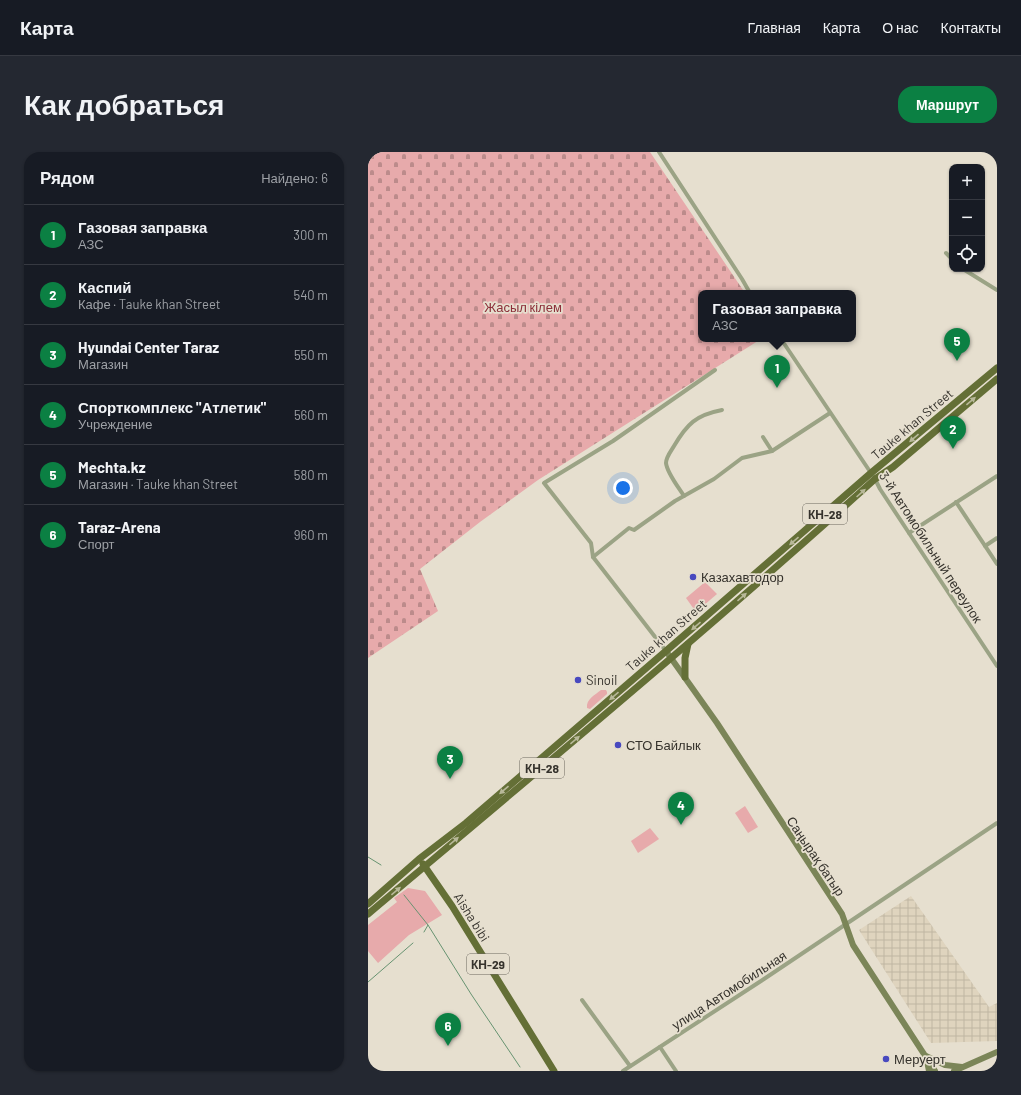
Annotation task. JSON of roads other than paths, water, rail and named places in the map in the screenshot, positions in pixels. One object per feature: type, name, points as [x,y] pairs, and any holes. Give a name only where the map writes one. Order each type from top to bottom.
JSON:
[{"type":"main road","name":"Tauke khan Street","points":[[368,904],[419,859],[466,823],[873,476],[997,368]]},
{"type":"main road","name":"Tauke khan Street","points":[[368,914],[672,658],[808,540],[873,476],[893,467],[997,379]]},
{"type":"main road","points":[[685,677],[685,658],[688,644]]},
{"type":"main road","name":"Aisha bibi","points":[[419,859],[452,906],[554,1071]]},
{"type":"street","points":[[659,152],[748,290]]},
{"type":"street","points":[[946,253],[949,256]]},
{"type":"street","points":[[968,272],[997,290]]},
{"type":"street","name":"3-й Автомобильный переулок","points":[[783,342],[873,476],[880,489],[997,666]]},
{"type":"street","points":[[666,651],[593,557],[591,543],[544,483],[613,441],[715,370]]},
{"type":"street","points":[[684,496],[672,477],[666,463],[668,455],[687,426],[699,417],[722,410]]},
{"type":"street","points":[[593,557],[629,528],[634,530],[684,496],[714,479],[742,458],[772,451],[830,413]]},
{"type":"street","points":[[763,437],[772,451]]},
{"type":"street","points":[[909,533],[997,476]]},
{"type":"street","points":[[956,502],[997,564]]},
{"type":"street","points":[[985,546],[997,538]]},
{"type":"street","name":"Саңырақ батыр","points":[[666,651],[717,724],[842,914],[853,944],[936,1071]]},
{"type":"street","name":"улица Автомобильная","points":[[623,1071],[764,979],[997,823]]},
{"type":"street","points":[[582,1000],[630,1066]]},
{"type":"street","points":[[660,1047],[676,1071]]},
{"type":"street","points":[[954,1071],[964,1068],[997,1052]]},
{"type":"street","points":[[926,1056],[945,1065],[964,1068]]},
{"type":"street","points":[[926,1056],[928,1071]]},
{"type":"waterway","points":[[368,857],[381,865]]},
{"type":"waterway","points":[[404,895],[428,925],[424,932]]},
{"type":"waterway","points":[[428,925],[471,994],[520,1067]]},
{"type":"waterway","points":[[368,982],[413,943]]},
{"type":"place","name":"Mechta.kz","points":[[957,361]]},
{"type":"place","name":"Газовая заправка","points":[[777,388]]},
{"type":"place","name":"Каспий","points":[[953,449]]},
{"type":"place","name":"Казахавтодор","points":[[693,577]]},
{"type":"place","name":"Sinoil","points":[[578,680]]},
{"type":"place","name":"СТО Байлык","points":[[618,745]]},
{"type":"place","name":"Hyundai Center Taraz","points":[[450,779]]},
{"type":"place","name":"Спорткомплекс \"Атлетик\"","points":[[681,825]]},
{"type":"place","name":"Taraz-Arena","points":[[448,1046]]},
{"type":"place","name":"Меруерт","points":[[886,1059]]},
{"type":"park label","name":"Жасыл кілем","points":[[523,307]]}]
